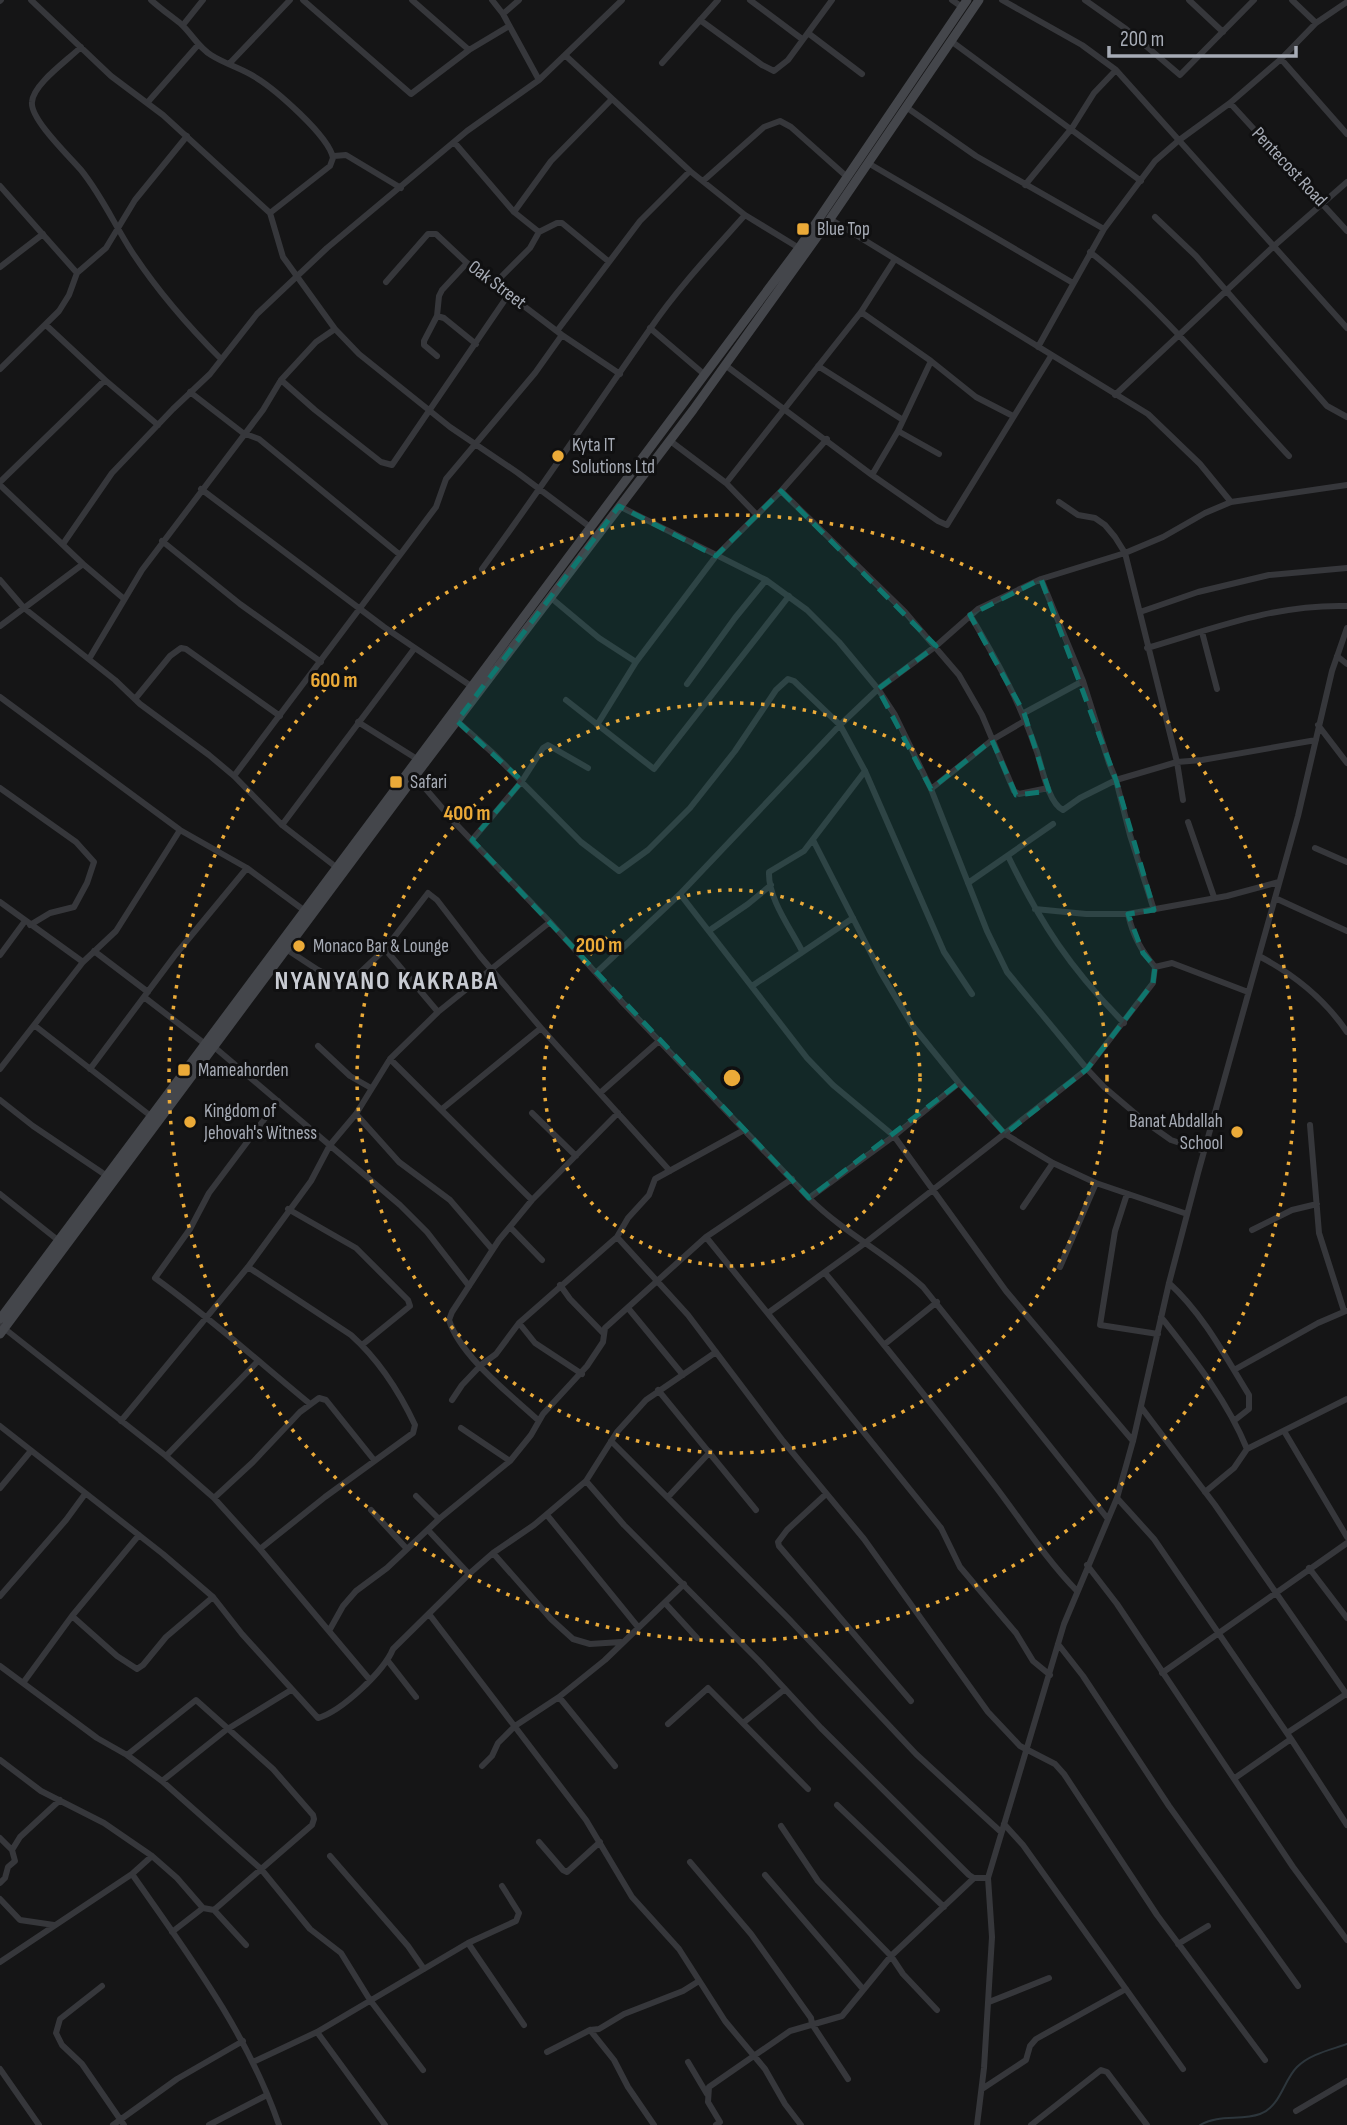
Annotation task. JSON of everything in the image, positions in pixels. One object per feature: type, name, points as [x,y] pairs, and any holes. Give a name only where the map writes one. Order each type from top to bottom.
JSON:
[{"type":"street","points":[[31,0],[111,76],[187,136],[271,213],[283,257],[335,329],[370,364],[429,411],[590,527]]},
{"type":"street","points":[[151,0],[183,25],[198,45],[256,77],[274,91],[322,135],[334,156]]},
{"type":"street","points":[[183,25],[203,0]]},
{"type":"street","points":[[229,64],[290,0]]},
{"type":"street","points":[[303,0],[409,94],[415,94],[469,50],[509,26]]},
{"type":"street","points":[[412,0],[469,50]]},
{"type":"street","points":[[492,0],[503,14],[540,80]]},
{"type":"street","points":[[503,14],[519,0]]},
{"type":"street","points":[[62,544],[112,473],[210,374],[257,314],[297,275],[454,142],[540,80],[622,0]]},
{"type":"street","points":[[662,63],[718,0]]},
{"type":"street","points":[[750,0],[802,39]]},
{"type":"street","points":[[700,20],[769,70],[779,70],[832,0]]},
{"type":"street","points":[[1,1327],[107,1176],[286,949],[412,772],[416,759],[590,527],[725,365],[830,219],[864,160],[964,3],[952,0]]},
{"type":"street","points":[[1,1327],[209,1045],[336,867],[412,772],[457,721],[669,440],[705,375],[799,248],[846,176],[864,160],[906,107],[979,0]]},
{"type":"street","points":[[1002,0],[1082,45],[1116,70],[1347,328]]},
{"type":"street","points":[[1085,0],[1126,29],[1180,75],[1254,0]]},
{"type":"street","points":[[1189,0],[1223,32]]},
{"type":"street","points":[[1292,0],[1316,23]]},
{"type":"street","points":[[1038,347],[1104,229],[1155,161],[1230,103],[1281,59],[1316,23],[1346,5]]},
{"type":"street","points":[[808,33],[862,74]]},
{"type":"street","points":[[951,41],[1141,181]]},
{"type":"street","points":[[147,103],[198,45]]},
{"type":"street","points":[[81,47],[38,87],[33,96],[32,108],[41,123],[92,185],[119,226],[133,254],[192,330],[220,359]]},
{"type":"street","points":[[566,56],[703,181],[745,215],[799,248]]},
{"type":"street","points":[[1281,59],[1347,134]]},
{"type":"street","points":[[1025,185],[1072,128],[1094,93],[1116,70]]},
{"type":"street","points":[[514,212],[551,161],[612,99]]},
{"type":"street","name":"Pentecost Road","points":[[1230,103],[1347,231]]},
{"type":"street","points":[[906,107],[976,156],[1104,229]]},
{"type":"street","points":[[703,181],[764,127],[780,121],[791,127],[846,176]]},
{"type":"street","points":[[0,369],[65,303],[76,273],[106,248],[135,200],[187,136]]},
{"type":"street","points":[[454,142],[514,212],[539,232]]},
{"type":"street","points":[[334,156],[346,155],[401,188]]},
{"type":"street","points":[[271,213],[330,166],[334,156]]},
{"type":"street","points":[[864,160],[1073,284]]},
{"type":"street","points":[[234,776],[436,507],[446,479],[535,373],[608,261],[640,221],[691,171]]},
{"type":"street","points":[[1115,395],[1274,246],[1347,182]]},
{"type":"street","points":[[0,186],[76,273]]},
{"type":"street","points":[[482,569],[650,328],[685,283],[745,215]]},
{"type":"street","points":[[1155,217],[1196,256],[1327,406],[1347,417]]},
{"type":"street","points":[[830,219],[1148,414],[1200,464],[1231,502]]},
{"type":"street","points":[[495,283],[530,248],[539,232],[557,223],[562,223],[608,261]]},
{"type":"street","name":"Oak Street","points":[[386,282],[432,233],[560,333],[620,374]]},
{"type":"street","points":[[0,267],[43,234]]},
{"type":"street","points":[[1090,252],[1117,274],[1289,456]]},
{"type":"street","points":[[726,483],[861,312],[895,259]]},
{"type":"street","points":[[437,356],[423,342],[437,316],[442,290],[467,263]]},
{"type":"street","points":[[281,380],[315,410],[389,466],[396,461],[509,294]]},
{"type":"street","points":[[861,312],[931,361],[976,397],[1013,416]]},
{"type":"street","points":[[437,316],[444,318],[476,344]]},
{"type":"street","points":[[46,325],[158,425]]},
{"type":"street","points":[[650,328],[705,375]]},
{"type":"street","points":[[89,659],[123,598],[162,541],[263,410],[281,380],[316,342],[335,329]]},
{"type":"street","points":[[725,365],[872,475],[947,525],[1051,356]]},
{"type":"street","points":[[872,475],[898,431],[931,361]]},
{"type":"street","points":[[818,366],[903,420]]},
{"type":"street","points":[[105,380],[0,483],[83,564],[123,598]]},
{"type":"street","points":[[190,392],[243,433],[259,439],[399,554]]},
{"type":"street","points":[[898,431],[939,454]]},
{"type":"street","points":[[597,725],[636,662],[716,556],[782,491],[827,439]]},
{"type":"street","points":[[669,440],[726,483],[757,515]]},
{"type":"street","points":[[596,973],[680,894],[840,725],[878,689],[986,604],[1041,579],[1125,553],[1231,502],[1347,485]]},
{"type":"street","points":[[201,489],[414,649],[471,686]]},
{"type":"street","points":[[782,491],[936,646],[965,684],[982,715],[1014,791],[1019,794],[1048,788]]},
{"type":"street","points":[[1059,502],[1078,516],[1095,518],[1105,525],[1125,553],[1177,762],[1183,800]]},
{"type":"street","points":[[619,506],[766,580],[820,622],[878,689],[895,715],[931,789],[993,945],[1007,972],[1087,1069],[1144,1121],[1171,1140],[1204,1151]]},
{"type":"street","points":[[162,541],[240,604],[321,662]]},
{"type":"street","points":[[0,626],[83,564]]},
{"type":"street","points":[[1140,612],[1198,592],[1269,575],[1347,568]]},
{"type":"street","points":[[1041,579],[1083,681],[1116,780],[1154,910]]},
{"type":"street","points":[[0,580],[24,608],[234,776],[282,825],[336,867]]},
{"type":"street","points":[[687,684],[766,580]]},
{"type":"street","points":[[566,700],[654,769],[789,596]]},
{"type":"street","points":[[550,597],[599,638],[636,662]]},
{"type":"street","points":[[1147,648],[1250,616],[1306,608],[1347,606]]},
{"type":"street","points":[[970,615],[1025,717],[1048,788],[1055,804],[1063,810],[1116,780],[1177,762],[1316,740]]},
{"type":"street","points":[[977,2125],[989,2002],[992,1937],[988,1878],[1058,1644],[1087,1565],[1117,1498],[1187,1214],[1275,898],[1336,656],[1347,628]]},
{"type":"street","points":[[1202,632],[1217,689]]},
{"type":"street","points":[[135,699],[170,656],[181,648],[187,649],[280,716]]},
{"type":"street","points":[[282,825],[414,649]]},
{"type":"street","points":[[1336,656],[1347,664]]},
{"type":"street","points":[[457,721],[522,781],[581,842],[619,871],[648,850],[690,808],[717,776],[784,681],[794,681],[840,725],[864,771],[944,953],[972,994]]},
{"type":"street","points":[[931,789],[992,740],[1083,681]]},
{"type":"street","points":[[0,697],[180,830],[247,868],[305,911]]},
{"type":"street","points":[[358,722],[416,759]]},
{"type":"street","points":[[1318,725],[1347,763]]},
{"type":"street","points":[[472,840],[522,781],[539,753],[548,746],[588,768]]},
{"type":"street","points":[[802,951],[777,902],[769,873],[773,868],[804,851],[864,771]]},
{"type":"street","points":[[412,772],[659,1041],[809,1198],[835,1223],[907,1272],[937,1302],[1108,1519]]},
{"type":"street","points":[[0,955],[27,923],[74,907],[87,883],[94,862],[76,842],[1,793]]},
{"type":"street","points":[[1188,822],[1214,897]]},
{"type":"street","points":[[968,883],[1053,824]]},
{"type":"street","points":[[0,1069],[83,962],[116,931],[180,830]]},
{"type":"street","points":[[813,840],[880,971],[902,1008],[931,1049],[1005,1134],[1054,1163],[1096,1183],[1187,1214]]},
{"type":"street","points":[[1315,848],[1347,862]]},
{"type":"street","points":[[1008,856],[1035,909],[1068,961],[1093,992],[1124,1023]]},
{"type":"street","points":[[90,1069],[195,929],[247,868]]},
{"type":"street","points":[[1035,909],[1086,914],[1128,914],[1227,896],[1279,882]]},
{"type":"street","points":[[710,930],[771,885]]},
{"type":"street","points":[[286,949],[347,985],[385,949],[428,893],[437,900],[541,1028],[670,1171]]},
{"type":"street","points":[[680,894],[821,1073],[894,1136],[1006,1291],[1133,1441]]},
{"type":"street","points":[[1275,898],[1347,931]]},
{"type":"street","points":[[0,902],[83,962]]},
{"type":"street","points":[[768,1314],[865,1243],[1087,1069],[1150,990],[1155,974],[1155,967],[1143,953],[1133,933],[1128,914]]},
{"type":"street","points":[[752,986],[853,918]]},
{"type":"street","points":[[121,1421],[248,1266],[311,1181],[330,1145],[356,1114],[390,1059],[438,1012],[550,922]]},
{"type":"street","points":[[385,949],[438,1012]]},
{"type":"street","points":[[94,951],[278,1101],[416,1220],[469,1286]]},
{"type":"street","points":[[1259,956],[1283,969],[1319,998],[1335,1014],[1347,1032]]},
{"type":"street","points":[[1155,967],[1176,964],[1248,992]]},
{"type":"street","points":[[34,1025],[152,1117]]},
{"type":"street","points":[[442,1109],[541,1028]]},
{"type":"street","points":[[600,1093],[659,1041]]},
{"type":"street","points":[[318,1046],[350,1076],[371,1088]]},
{"type":"street","points":[[390,1059],[532,1200]]},
{"type":"street","points":[[809,1198],[894,1136],[959,1083]]},
{"type":"street","points":[[0,1100],[107,1176]]},
{"type":"street","points":[[278,1101],[209,1193],[190,1229],[155,1278],[208,1316],[309,1403]]},
{"type":"street","points":[[532,1113],[576,1156]]},
{"type":"street","points":[[356,1114],[399,1161],[450,1200],[492,1249]]},
{"type":"street","points":[[538,1420],[461,1343],[449,1320],[492,1249],[532,1200],[618,1114]]},
{"type":"street","points":[[1234,1370],[1345,1311],[1319,1233],[1310,1125]]},
{"type":"street","points":[[452,1400],[461,1385],[496,1354],[519,1324],[617,1237],[628,1219],[649,1195],[655,1179],[744,1130]]},
{"type":"street","points":[[1023,1208],[1054,1163]]},
{"type":"street","points":[[329,1631],[343,1606],[356,1591],[387,1568],[439,1519],[510,1461],[531,1435],[538,1420],[582,1374],[599,1349],[605,1328],[706,1237],[792,1179]]},
{"type":"street","points":[[1060,1267],[1096,1183]]},
{"type":"street","points":[[0,1194],[59,1241]]},
{"type":"street","points":[[1126,1194],[1115,1231],[1100,1325],[1158,1334]]},
{"type":"street","points":[[1252,1230],[1292,1210],[1317,1204]]},
{"type":"street","points":[[288,1209],[355,1248],[408,1300],[411,1306],[362,1345]]},
{"type":"street","points":[[510,1227],[542,1260]]},
{"type":"street","points":[[617,1237],[688,1315],[871,1549],[988,1712],[1020,1746],[1055,1763],[1064,1774],[1178,1944],[1265,2060]]},
{"type":"street","points":[[706,1237],[888,1466],[937,1522],[960,1567],[1016,1633],[1032,1661],[1050,1675]]},
{"type":"street","points":[[248,1266],[362,1345],[390,1380],[415,1425],[413,1433],[260,1549]]},
{"type":"street","points":[[825,1273],[885,1345],[1077,1591]]},
{"type":"street","points":[[1169,1283],[1202,1320],[1249,1395],[1250,1404],[1246,1413],[1235,1420]]},
{"type":"street","points":[[560,1285],[603,1333]]},
{"type":"street","points":[[885,1345],[937,1302]]},
{"type":"street","points":[[628,1308],[683,1375]]},
{"type":"street","points":[[1161,1317],[1217,1391],[1235,1420],[1247,1449]]},
{"type":"street","points":[[519,1324],[535,1343],[582,1374]]},
{"type":"street","points":[[1,1327],[166,1456],[214,1498],[370,1680]]},
{"type":"street","points":[[0,1426],[213,1597],[318,1718],[331,1712],[370,1680],[388,1661],[393,1649],[468,1574],[547,1515],[586,1481],[632,1413],[658,1390],[716,1352]]},
{"type":"street","points":[[166,1456],[258,1361]]},
{"type":"street","points":[[658,1390],[756,1510]]},
{"type":"street","points":[[214,1498],[253,1462],[309,1403],[318,1398],[326,1400],[374,1460]]},
{"type":"street","points":[[1205,1492],[1234,1468],[1247,1449],[1347,1399]]},
{"type":"street","points":[[1141,1407],[1205,1492],[1346,1694],[1235,1778]]},
{"type":"street","points":[[461,1428],[510,1461]]},
{"type":"street","points":[[1284,1431],[1347,1537]]},
{"type":"street","points":[[611,1441],[788,1618],[916,1754],[1001,1832]]},
{"type":"street","points":[[0,1488],[30,1452]]},
{"type":"street","points":[[668,1497],[710,1452]]},
{"type":"street","points":[[586,1481],[624,1525],[858,1766],[974,1878],[988,1878]]},
{"type":"street","points":[[0,1596],[85,1494]]},
{"type":"street","points":[[826,1494],[787,1530],[778,1542],[779,1546],[911,1701]]},
{"type":"street","points":[[416,1496],[439,1519]]},
{"type":"street","points":[[1117,1498],[1154,1539],[1347,1825]]},
{"type":"street","points":[[370,1510],[407,1549]]},
{"type":"street","points":[[547,1515],[638,1627]]},
{"type":"street","points":[[428,1530],[468,1574]]},
{"type":"street","points":[[23,1683],[72,1616],[139,1535]]},
{"type":"street","points":[[1162,1673],[1347,1543]]},
{"type":"street","points":[[493,1553],[551,1619],[573,1639],[590,1644],[622,1642]]},
{"type":"street","points":[[1087,1565],[1235,1778],[1293,1867],[1347,1940]]},
{"type":"street","points":[[1310,1568],[1347,1618]]},
{"type":"street","points":[[482,1766],[492,1756],[498,1743],[515,1726],[559,1697],[605,1660],[684,1584]]},
{"type":"street","points":[[72,1616],[117,1656],[137,1669],[166,1637],[213,1597]]},
{"type":"street","points":[[665,1603],[697,1638]]},
{"type":"street","points":[[429,1614],[600,1842],[632,1897],[679,1949],[725,2021],[755,2056],[801,2125]]},
{"type":"street","points":[[1058,1644],[1083,1676],[1169,1806],[1297,1986]]},
{"type":"street","points":[[388,1661],[416,1697]]},
{"type":"street","points":[[0,1666],[97,1738],[128,1755],[162,1781],[261,1869],[310,1929],[341,1954],[370,2000],[423,2070]]},
{"type":"street","points":[[667,1724],[708,1688],[808,1789]]},
{"type":"street","points":[[743,1723],[785,1689]]},
{"type":"street","points":[[162,1781],[226,1730],[291,1690]]},
{"type":"street","points":[[559,1697],[615,1766]]},
{"type":"street","points":[[128,1755],[193,1700],[200,1702],[226,1730],[273,1769],[313,1815],[312,1825],[214,1910]]},
{"type":"street","points":[[0,1760],[41,1791],[104,1823],[152,1856],[177,1878],[204,1908],[214,1910],[246,1945]]},
{"type":"street","points":[[12,1850],[20,1837],[60,1800]]},
{"type":"street","points":[[837,1805],[944,1907]]},
{"type":"street","points":[[1004,1824],[1023,1846],[1183,2069]]},
{"type":"street","points":[[781,1826],[818,1881],[891,1956],[903,1974],[937,2010]]},
{"type":"street","points":[[0,1838],[12,1850],[15,1861],[8,1867],[5,1878],[0,1883]]},
{"type":"street","points":[[539,1842],[566,1872],[600,1842]]},
{"type":"street","points":[[0,1962],[132,1874],[152,1856]]},
{"type":"street","points":[[330,1856],[408,1946],[424,1969]]},
{"type":"street","points":[[690,1862],[751,1934],[811,2018],[812,2024],[848,2078]]},
{"type":"street","points":[[132,1874],[209,1983],[243,2041],[279,2125]]},
{"type":"street","points":[[765,1875],[863,1989]]},
{"type":"street","points":[[707,2094],[709,2087],[720,2078],[790,2031],[842,2016],[891,1956],[974,1878]]},
{"type":"street","points":[[253,2062],[317,2032],[468,1943],[519,1918],[519,1913],[502,1886]]},
{"type":"street","points":[[0,1899],[20,1920],[54,1925]]},
{"type":"street","points":[[172,1932],[204,1908]]},
{"type":"street","points":[[1178,1944],[1208,1926]]},
{"type":"street","points":[[468,1943],[524,2025]]},
{"type":"street","points":[[989,2002],[1049,1978]]},
{"type":"street","points":[[547,2052],[590,2030],[599,2029],[624,2014],[683,1991],[699,1981]]},
{"type":"street","points":[[102,1986],[60,2019],[56,2034],[62,2045],[82,2064],[122,2122]]},
{"type":"street","points":[[982,2089],[1026,2060],[1030,2046],[1036,2039],[1126,1989]]},
{"type":"street","points":[[590,2030],[614,2060],[628,2087],[654,2125]]},
{"type":"street","points":[[317,2032],[385,2125]]},
{"type":"street","points":[[113,2125],[122,2122],[177,2079],[243,2041]]},
{"type":"street","points":[[688,2062],[707,2094],[711,2110],[720,2124]]},
{"type":"street","points":[[0,2069],[38,2125]]},
{"type":"street","points":[[1031,2125],[1101,2070],[1107,2072],[1147,2125]]},
{"type":"street","points":[[1296,2111],[1347,2081]]},
{"type":"street","points":[[209,2125],[267,2095]]},
{"type":"highlighted area","points":[[781,491],[936,646],[878,689],[931,789],[992,740],[1016,795],[1049,791],[1024,713],[970,615],[1041,579],[1116,780],[1154,910],[1128,914],[1143,953],[1155,967],[1153,983],[1087,1069],[1005,1134],[959,1083],[809,1198],[472,840],[522,781],[457,721],[619,506],[716,556]]},
{"type":"waterway","points":[[1200,2125],[1215,2120],[1260,2114],[1273,2105],[1297,2067],[1320,2053],[1347,2044]]},
{"type":"place","name":"Blue Top","points":[[803,229]]},
{"type":"place","name":"Kyta IT Solutions Ltd","points":[[558,456]]},
{"type":"place","name":"Safari","points":[[396,782]]},
{"type":"place","name":"Monaco Bar & Lounge","points":[[299,946]]},
{"type":"place","name":"Mameahorden","points":[[184,1070]]},
{"type":"place","name":"Kingdom of Jehovah's Witness","points":[[190,1122]]},
{"type":"place","name":"Banat Abdallah School","points":[[1237,1132]]},
{"type":"district","name":"NYANYANO KAKRABA","points":[[387,981]]}]
